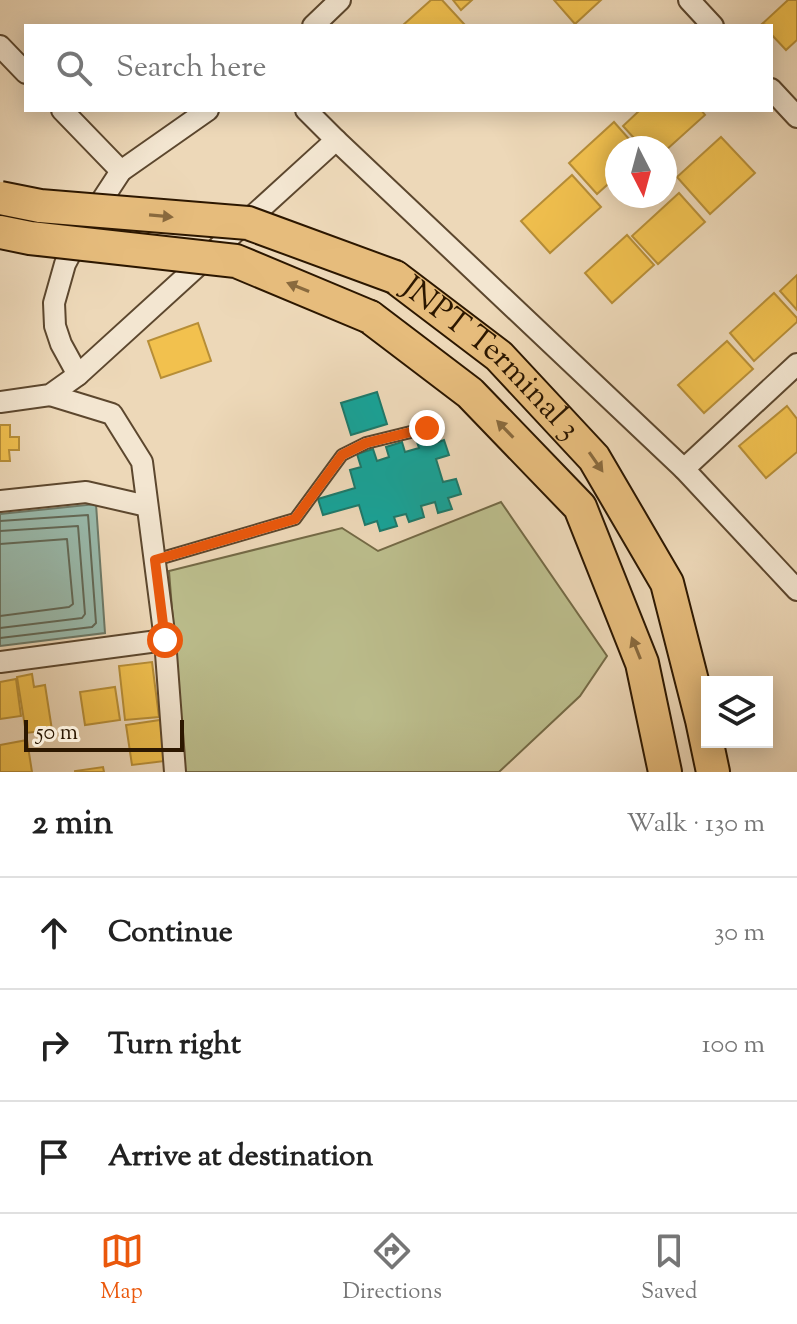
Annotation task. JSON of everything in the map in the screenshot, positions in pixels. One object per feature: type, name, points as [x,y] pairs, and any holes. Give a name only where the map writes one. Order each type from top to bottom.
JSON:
[{"type":"main road","name":"JNPT Terminal 3","points":[[0,198],[40,206],[248,223],[395,277],[499,356],[594,458],[667,583],[713,772]]},
{"type":"main road","name":"JNPT Terminal 3","points":[[0,232],[236,261],[370,317],[470,393],[580,507],[642,663],[665,772]]},
{"type":"street","points":[[315,24],[340,0]]},
{"type":"street","points":[[689,0],[711,24]]},
{"type":"street","points":[[0,46],[24,71]]},
{"type":"street","points":[[773,91],[797,117]]},
{"type":"street","points":[[64,112],[121,171]]},
{"type":"street","points":[[78,375],[55,326],[54,303],[65,264],[85,226],[121,171],[205,112]]},
{"type":"street","points":[[308,112],[684,469],[797,590]]},
{"type":"street","points":[[50,395],[78,375],[336,140]]},
{"type":"street","points":[[684,469],[797,364]]},
{"type":"street","points":[[0,402],[50,395],[112,414],[142,462],[165,640],[175,772]]},
{"type":"street","points":[[0,501],[86,492],[147,506]]},
{"type":"street","points":[[0,662],[165,640]]},
{"type":"lane","points":[[155,560],[295,519],[342,455],[366,443],[427,428]]},
{"type":"green space","points":[[501,502],[607,656],[580,696],[499,772],[185,772],[169,571],[342,528],[378,551]]},
{"type":"water","points":[[96,504],[105,633],[0,646],[0,514]]},
{"type":"building: Homes","points":[[431,0],[442,0],[464,24],[404,24]]},
{"type":"building: Homes","points":[[453,0],[472,0],[461,10]]},
{"type":"building: Homes","points":[[554,0],[601,0],[575,24]]},
{"type":"building: Homes","points":[[788,0],[797,0],[797,40],[786,50],[773,36],[773,24],[762,24]]},
{"type":"building: Homes","points":[[638,112],[703,112],[705,115],[677,140],[677,136],[632,136],[623,126]]},
{"type":"building: Homes","points":[[614,122],[626,136],[605,136],[605,187],[597,194],[569,163]]},
{"type":"building: Homes","points":[[721,137],[755,173],[710,214],[677,177]]},
{"type":"building: Homes","points":[[572,175],[601,207],[550,253],[521,221]]},
{"type":"building: Homes","points":[[679,193],[705,222],[658,264],[632,236],[663,208],[677,208]]},
{"type":"building: Homes","points":[[627,235],[654,265],[612,303],[585,273]]},
{"type":"building: Homes","points":[[797,275],[797,310],[780,291]]},
{"type":"building: Homes","points":[[774,293],[797,318],[797,322],[754,361],[730,333]]},
{"type":"building: Homes","points":[[198,323],[211,361],[161,378],[148,341]]},
{"type":"building: Homes","points":[[727,341],[753,369],[704,413],[678,385]]},
{"type":"building: Homes","points":[[787,406],[797,419],[797,452],[766,478],[739,446]]},
{"type":"building: Homes","points":[[0,425],[10,425],[10,437],[19,437],[19,450],[9,450],[10,461],[0,461]]},
{"type":"building: Homes","points":[[152,662],[159,717],[125,720],[119,666]]},
{"type":"building: Homes","points":[[32,674],[34,687],[45,685],[52,730],[26,733],[17,677]]},
{"type":"building: Homes","points":[[16,679],[21,716],[0,719],[0,682]]},
{"type":"building: Homes","points":[[115,687],[120,720],[85,725],[80,692]]},
{"type":"building: Homes","points":[[160,720],[165,761],[132,765],[126,725]]},
{"type":"building: Homes","points":[[27,740],[32,772],[0,772],[0,745]]},
{"type":"building: Homes","points":[[103,767],[104,772],[75,772],[75,771]]},
{"type":"building: Public","points":[[377,392],[387,424],[351,435],[341,403]]},
{"type":"building: Public","points":[[430,434],[433,444],[444,440],[449,455],[436,459],[443,482],[456,479],[461,494],[448,498],[452,509],[438,513],[435,502],[421,506],[424,517],[409,522],[406,514],[394,517],[397,526],[380,531],[377,521],[365,525],[359,505],[323,515],[318,499],[355,488],[350,470],[361,467],[357,454],[373,449],[377,461],[389,457],[386,447],[402,442],[405,452],[419,448],[416,439]]},
{"type":"route","points":[[165,640],[155,560],[295,519],[342,455],[366,443],[427,428]]}]
